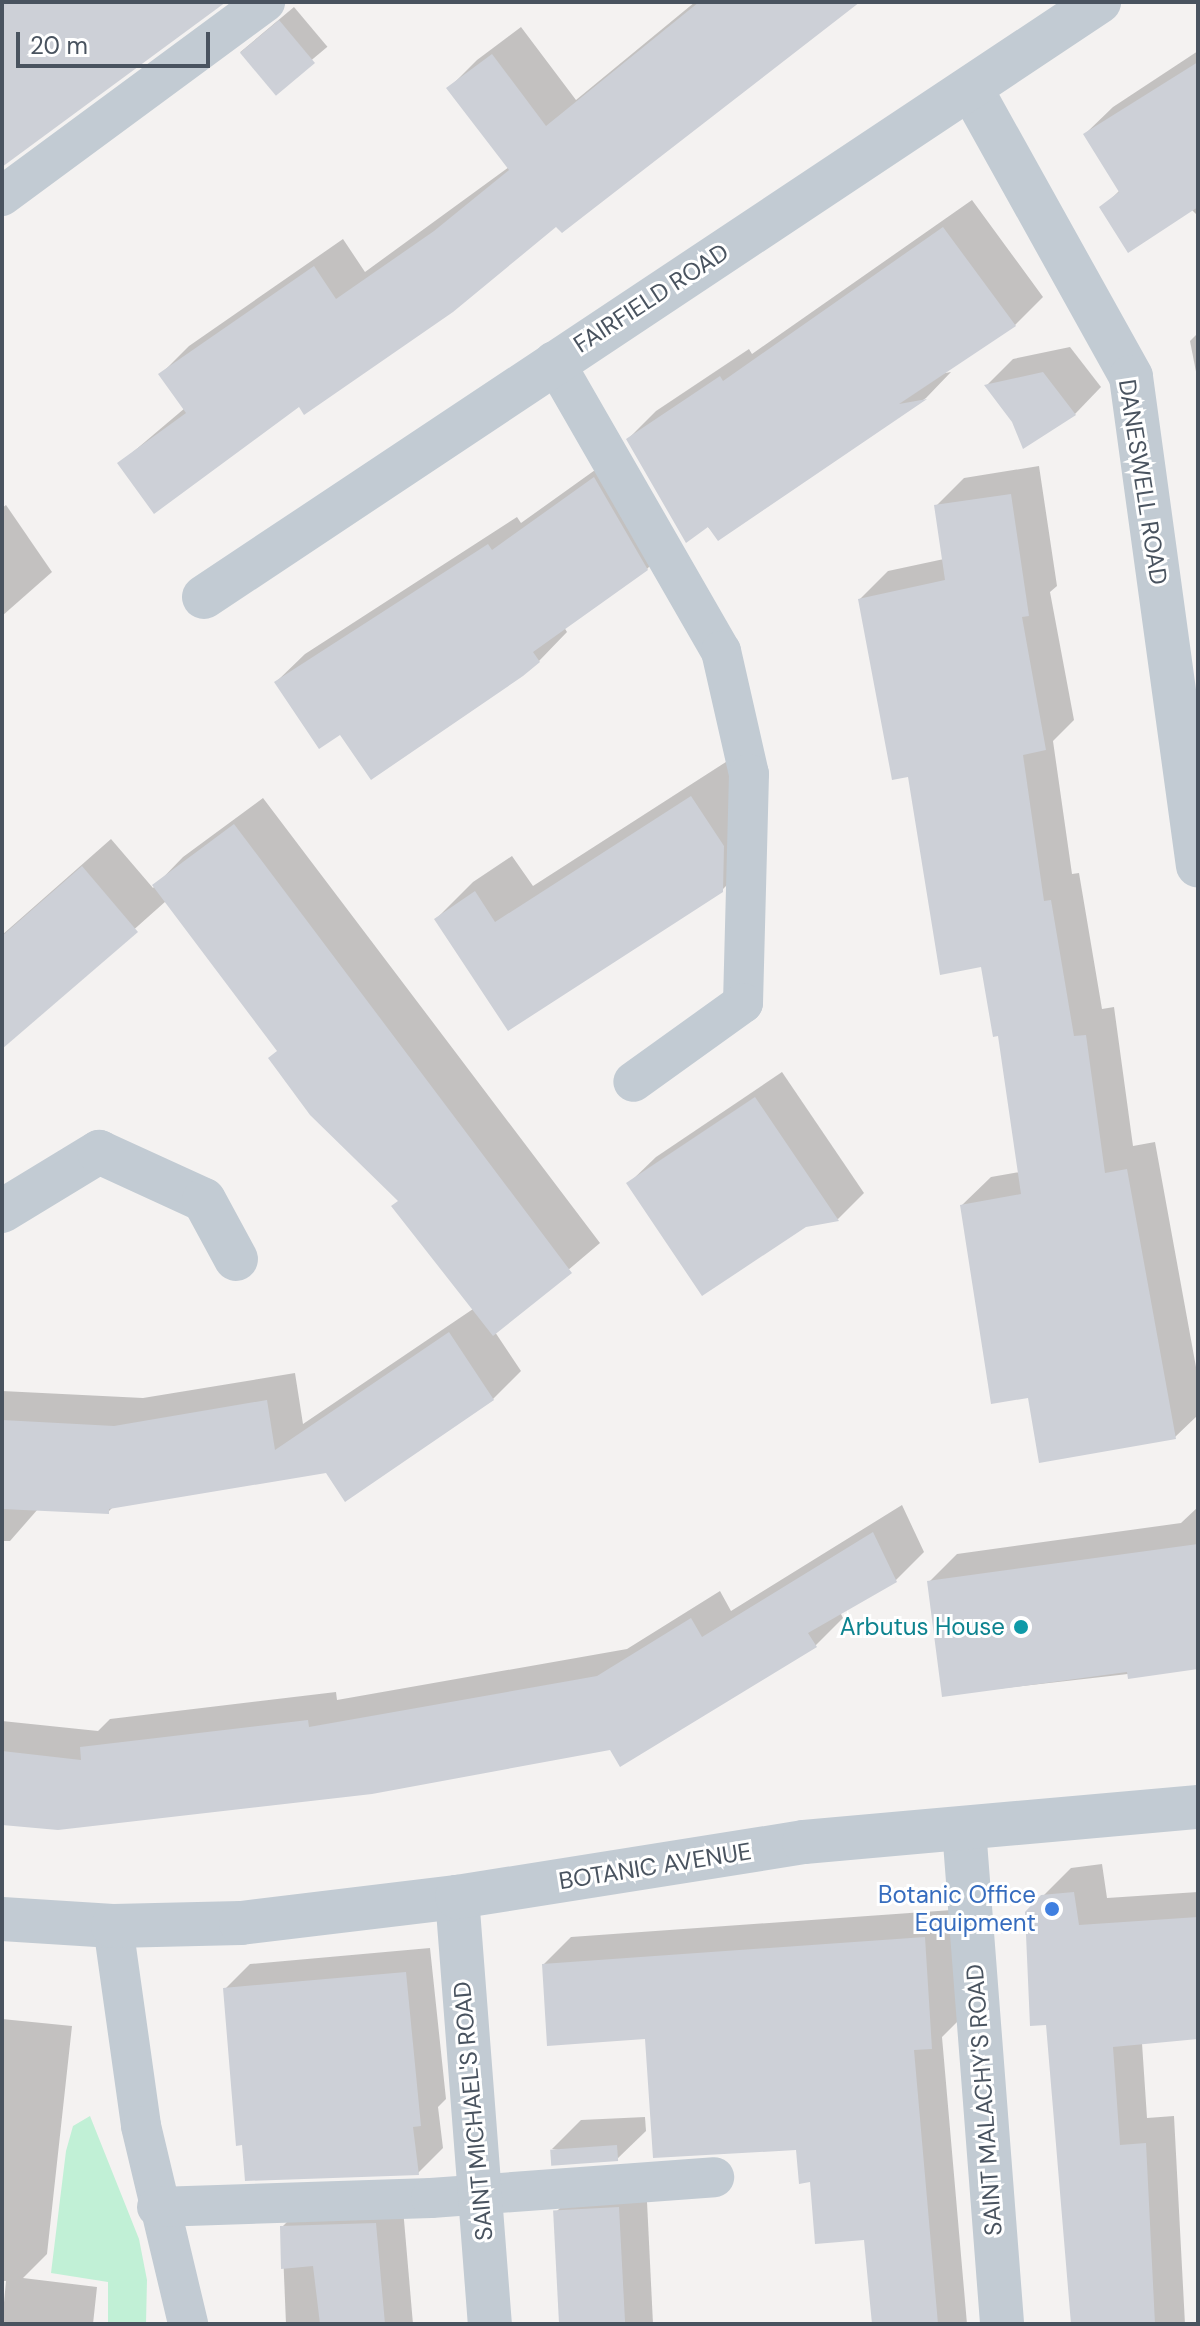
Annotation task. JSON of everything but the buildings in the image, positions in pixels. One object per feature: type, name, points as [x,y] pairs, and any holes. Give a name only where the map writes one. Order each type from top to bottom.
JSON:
[{"type":"street","name":"FAIRFIELD ROAD","points":[[204,597],[554,361],[1099,2]]},
{"type":"street","name":"DANESWELL ROAD","points":[[971,89],[1131,377],[1198,865]]},
{"type":"street","points":[[2,1211],[99,1152],[204,1200],[236,1259]]},
{"type":"street","name":"BOTANIC AVENUE","points":[[2,1919],[113,1926],[241,1923],[457,1897],[804,1842],[1198,1807]]},
{"type":"street","name":"SAINT MALACHY'S ROAD","points":[[964,1829],[1002,2324]]},
{"type":"street","name":"SAINT MICHAEL'S ROAD","points":[[457,1897],[490,2324]]},
{"type":"lane","points":[[2,196],[265,2]]},
{"type":"lane","points":[[554,361],[721,651],[749,774],[743,1003],[633,1082]]},
{"type":"lane","points":[[113,1926],[157,2207],[188,2324]]},
{"type":"lane","points":[[157,2207],[480,2193],[714,2177]]},
{"type":"green space","points":[[90,2116],[139,2239],[147,2280],[146,2324],[108,2324],[108,2282],[51,2273],[66,2151],[73,2126]]},
{"type":"place","name":"Arbutus House","points":[[1021,1627]]},
{"type":"place","name":"Botanic Office Equipment","points":[[1052,1909]]}]
